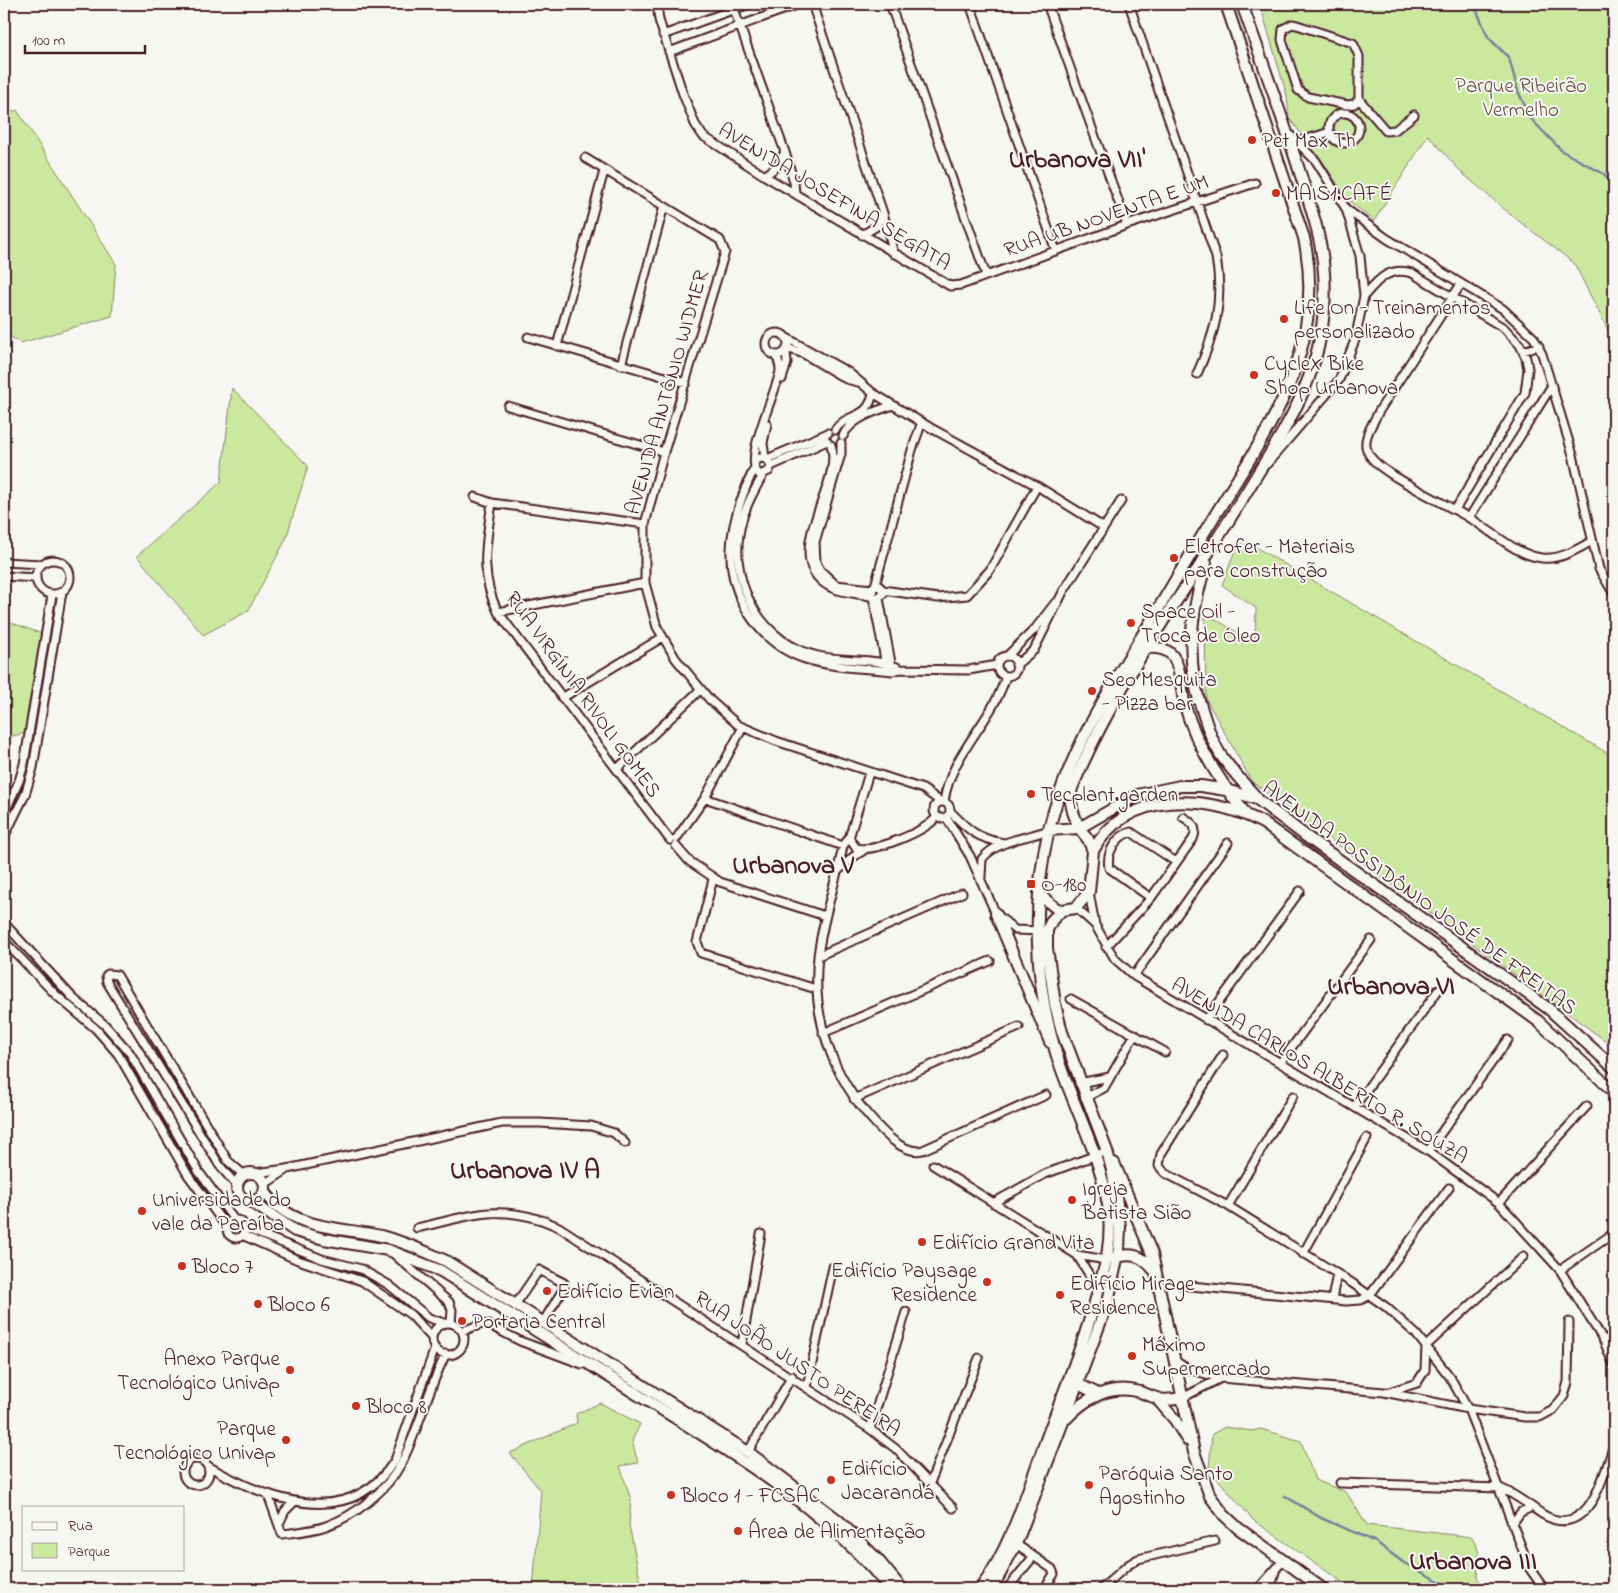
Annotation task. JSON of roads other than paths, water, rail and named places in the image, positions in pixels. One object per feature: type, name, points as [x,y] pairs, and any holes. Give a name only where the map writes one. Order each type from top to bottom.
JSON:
[{"type":"street","name":"AVENIDA JOSEFINA SEGATA","points":[[657,4],[663,35],[689,110],[700,132],[714,144],[765,176],[946,285],[957,286],[968,282]]},
{"type":"street","points":[[663,35],[733,6],[749,4]]},
{"type":"street","points":[[669,52],[799,4]]},
{"type":"street","points":[[812,4],[883,213],[894,254]]},
{"type":"street","points":[[890,4],[986,275]]},
{"type":"street","points":[[970,4],[1056,251]]},
{"type":"street","points":[[1048,4],[1127,224]]},
{"type":"street","points":[[1129,4],[1216,257],[1220,297],[1212,338],[1197,374]]},
{"type":"street","points":[[992,1589],[1016,1544],[1063,1422],[1109,1247],[1108,1208],[1095,1155],[1056,1052],[1046,1008],[1040,895],[1049,830],[1069,768],[1097,712],[1285,399],[1302,354],[1308,328],[1310,278],[1304,238],[1226,4]]},
{"type":"street","points":[[1095,925],[1089,892],[1093,851],[1079,828],[1070,798],[1080,769],[1103,722],[1147,648],[1208,555],[1291,421],[1309,382],[1318,355],[1324,313],[1324,274],[1320,243],[1287,132],[1242,4]]},
{"type":"street","points":[[733,6],[785,152],[794,182],[795,193]]},
{"type":"street","points":[[1359,99],[1354,104],[1347,105],[1308,97],[1298,90],[1282,40],[1282,34],[1287,26],[1297,24],[1353,43],[1359,56],[1359,99],[1383,129],[1390,132],[1414,115]]},
{"type":"street","points":[[1346,113],[1347,105]]},
{"type":"street","points":[[1354,117],[1358,128],[1353,139],[1346,142],[1338,141],[1330,132],[1330,123],[1335,116],[1346,113],[1354,117],[1372,115]]},
{"type":"street","points":[[1257,476],[1335,387],[1355,340],[1364,296],[1360,256],[1346,209],[1316,161],[1287,132]]},
{"type":"street","points":[[1297,142],[1330,132]]},
{"type":"street","points":[[765,176],[777,166],[785,152]]},
{"type":"street","name":"AVENIDA ANTÔNIO WIDMER","points":[[585,158],[720,240],[724,252],[664,452],[645,524],[645,583],[657,627],[676,659],[710,700],[743,727],[776,741],[869,773],[923,789],[943,802]]},
{"type":"street","points":[[557,346],[604,171]]},
{"type":"street","name":"RUA UB NOVENTA E UM","points":[[968,282],[1127,224],[1255,183]]},
{"type":"street","points":[[621,365],[664,206]]},
{"type":"street","points":[[1346,209],[1370,228],[1512,315],[1534,338],[1539,346],[1573,455],[1599,569],[1614,594]]},
{"type":"street","points":[[862,235],[877,226],[883,213]]},
{"type":"street","points":[[1364,296],[1380,278],[1399,271],[1416,275],[1504,328],[1523,351],[1528,369],[1528,382],[1525,393],[1455,510]]},
{"type":"street","points":[[1461,284],[1452,295],[1379,412],[1369,431],[1366,448],[1370,456],[1390,473],[1469,518],[1523,552],[1541,558],[1556,557],[1570,553],[1592,541]]},
{"type":"street","points":[[997,665],[969,670],[838,667],[804,658],[770,639],[753,621],[737,588],[731,550],[737,510],[755,465],[757,441],[779,376],[780,363],[776,355],[768,350],[767,338],[777,333],[848,372],[858,382],[893,405],[1037,486],[1103,527]]},
{"type":"street","points":[[528,338],[686,383]]},
{"type":"street","points":[[787,338],[786,363],[763,442],[768,461],[768,473],[762,475],[745,509],[739,534],[737,552],[740,575],[752,606],[772,632],[802,652],[826,658],[891,667]]},
{"type":"street","points":[[1523,351],[1539,346]]},
{"type":"street","points":[[776,355],[786,350],[804,354],[846,379],[858,382]]},
{"type":"street","points":[[1469,518],[1552,387]]},
{"type":"street","points":[[755,465],[830,437],[840,424],[866,411],[874,393]]},
{"type":"street","points":[[830,437],[836,446],[850,426],[861,418],[893,405]]},
{"type":"street","points":[[508,406],[664,452]]},
{"type":"street","points":[[891,667],[874,593],[922,422]]},
{"type":"street","points":[[830,437],[842,440]]},
{"type":"street","points":[[830,437],[834,456],[833,463],[809,547],[811,566],[821,580],[830,587],[874,593],[883,590],[938,598],[966,595],[990,570],[1037,486]]},
{"type":"street","points":[[842,440],[841,454],[815,542],[816,562],[820,570],[836,584],[874,593]]},
{"type":"street","points":[[755,465],[762,475]]},
{"type":"street","points":[[475,497],[492,503],[645,524]]},
{"type":"street","points":[[934,807],[943,802],[950,778],[1000,693],[1006,676],[1013,673],[1016,665],[1034,650],[1063,592],[1121,501]]},
{"type":"street","name":"RUA VIRGÍNIA RIVOLI GOMES","points":[[492,503],[486,544],[485,574],[489,593],[498,612],[688,861],[713,879],[825,916]]},
{"type":"street","points":[[1208,555],[1193,610],[1190,654],[1192,675],[1213,741],[1226,762],[1258,799]]},
{"type":"street","points":[[4,562],[41,564],[53,559],[65,564],[70,578],[62,592],[33,768],[25,795],[4,836]]},
{"type":"street","points":[[41,564],[35,578],[42,591],[52,594],[62,592]]},
{"type":"street","points":[[4,576],[35,578]]},
{"type":"street","points":[[498,612],[645,583]]},
{"type":"street","points":[[1006,676],[999,672],[997,665],[1001,658],[1007,656],[1035,629],[1063,592]]},
{"type":"street","points":[[4,814],[19,782],[24,764],[52,594]]},
{"type":"street","points":[[562,698],[663,637]]},
{"type":"street","points":[[1147,648],[1166,650],[1173,657],[1195,734],[1211,767],[1226,790],[1245,813]]},
{"type":"street","points":[[1007,656],[1013,659],[1016,665]]},
{"type":"street","points":[[617,769],[701,689]]},
{"type":"street","points":[[674,842],[705,798],[743,727]]},
{"type":"street","points":[[1201,786],[1211,767]]},
{"type":"street","points":[[869,773],[837,872],[825,916],[818,956],[816,989],[823,1033],[836,1068],[854,1099],[893,1140],[911,1150],[919,1151],[1046,1095]]},
{"type":"street","name":"AVENIDA POSSIDÔNIO JOSÉ DE FREITAS","points":[[1079,828],[1113,808],[1145,793],[1180,786],[1201,786],[1226,790],[1258,799],[1307,837],[1549,1009],[1614,1068]]},
{"type":"street","points":[[923,789],[934,807],[937,817]]},
{"type":"street","points":[[705,798],[847,842],[856,848],[864,850]]},
{"type":"street","points":[[943,802],[948,804],[948,814],[982,881],[1046,1037],[1056,1052]]},
{"type":"street","name":"AVENIDA POSSIDÔNIO JOSÉ DE FREITAS","points":[[1093,851],[1104,834],[1116,822],[1157,805],[1197,802],[1220,805],[1245,813],[1263,822],[1538,1021],[1614,1092]]},
{"type":"street","points":[[1073,812],[1091,816],[1113,808]]},
{"type":"street","points":[[948,814],[976,835],[984,839],[1004,843]]},
{"type":"street","points":[[837,872],[846,862],[864,850],[883,845],[924,828],[937,817],[948,814]]},
{"type":"street","points":[[1106,947],[1151,898],[1193,840],[1196,832],[1192,822],[1183,816]]},
{"type":"street","points":[[982,881],[982,859],[1004,843],[1049,830],[1079,828]]},
{"type":"street","points":[[1151,898],[1109,868],[1110,851],[1120,837],[1130,832],[1176,862]]},
{"type":"street","points":[[1134,976],[1228,843]]},
{"type":"street","points":[[713,879],[696,942],[702,954],[816,989]]},
{"type":"street","points":[[1206,1020],[1300,891]]},
{"type":"street","points":[[1040,895],[1056,909],[1062,910],[1076,908],[1089,892]]},
{"type":"street","points":[[818,956],[962,893]]},
{"type":"street","points":[[1076,908],[1095,925]]},
{"type":"street","points":[[1043,931],[1062,910]]},
{"type":"street","points":[[996,914],[1015,930],[1043,931]]},
{"type":"street","points":[[4,922],[74,999],[105,1025],[130,1053],[199,1172],[235,1221]]},
{"type":"street","name":"AVENIDA CARLOS ALBERTO R. SOUZA","points":[[1095,925],[1106,947],[1122,968],[1206,1020],[1428,1151],[1499,1203],[1560,1270],[1604,1341],[1614,1366]]},
{"type":"street","points":[[980,1589],[1005,1547],[1073,1381],[1108,1302],[1118,1256],[1120,1227],[1113,1174],[1107,1151],[1079,1083],[1055,1004],[1043,931]]},
{"type":"street","points":[[1280,1062],[1371,940]]},
{"type":"street","points":[[4,941],[56,995],[96,1029],[118,1054],[188,1175],[232,1237],[238,1238],[244,1232]]},
{"type":"street","points":[[823,1033],[990,961]]},
{"type":"street","points":[[890,1589],[850,1545],[799,1501],[740,1458],[600,1371],[444,1266],[388,1250],[324,1239],[295,1231],[240,1195],[238,1186],[220,1166],[107,982],[106,976],[108,974],[117,975],[228,1161],[249,1174],[261,1177],[265,1188],[281,1209],[293,1217],[313,1224],[402,1242],[543,1322],[748,1452],[838,1520],[877,1559],[902,1589]]},
{"type":"street","points":[[1354,1107],[1439,989]]},
{"type":"street","points":[[1071,999],[1164,1052]]},
{"type":"street","points":[[854,1099],[1019,1027]]},
{"type":"street","points":[[1085,1098],[1104,1088],[1135,1034]]},
{"type":"street","points":[[1428,1151],[1508,1040]]},
{"type":"street","points":[[1222,1055],[1161,1154],[1160,1166],[1165,1173],[1228,1206],[1370,1295],[1402,1321],[1426,1346],[1450,1377],[1468,1409],[1530,1569],[1544,1589]]},
{"type":"street","points":[[1079,1083],[1110,1077]]},
{"type":"street","points":[[1228,1206],[1293,1096]]},
{"type":"street","points":[[1499,1203],[1587,1106]]},
{"type":"street","points":[[238,1186],[249,1174],[287,1169],[502,1123],[540,1122],[592,1126],[614,1132],[626,1143]]},
{"type":"street","points":[[1303,1254],[1367,1138]]},
{"type":"street","points":[[993,1202],[1045,1174],[1107,1151]]},
{"type":"street","points":[[1107,1151],[1116,1164],[1152,1254],[1154,1271],[1194,1452],[1203,1480],[1216,1506],[1238,1528],[1323,1589]]},
{"type":"street","points":[[932,1165],[1078,1255],[1106,1260],[1129,1254],[1139,1256],[1154,1271]]},
{"type":"street","points":[[250,1201],[259,1199],[265,1188],[287,1169]]},
{"type":"street","points":[[1181,1285],[1361,1300],[1370,1295],[1449,1188]]},
{"type":"street","name":"RUA JOÃO JUSTO PEREIRA","points":[[417,1228],[494,1212],[523,1214],[539,1218],[573,1236],[792,1376],[870,1429],[896,1449],[952,1508]]},
{"type":"street","points":[[222,1474],[207,1479],[200,1484],[191,1484],[184,1478],[183,1469],[187,1462],[195,1458],[202,1460],[222,1474],[268,1495],[294,1502],[334,1503],[353,1498],[368,1489],[384,1475],[395,1460],[435,1348],[432,1338],[411,1315],[362,1281],[298,1260],[244,1232],[240,1221],[230,1224],[228,1229]]},
{"type":"street","points":[[244,1232],[360,1269],[389,1285],[429,1318],[448,1323],[462,1331],[464,1341],[455,1353],[446,1354],[435,1348]]},
{"type":"street","points":[[1560,1270],[1614,1233]]},
{"type":"street","points":[[742,1344],[761,1234]]},
{"type":"street","points":[[388,1250],[449,1302],[452,1310],[448,1323]]},
{"type":"street","points":[[1078,1255],[1098,1290]]},
{"type":"street","points":[[1384,1392],[1402,1389],[1417,1383],[1425,1370],[1426,1346],[1524,1256]]},
{"type":"street","points":[[807,1386],[833,1267]]},
{"type":"street","points":[[515,1305],[539,1270],[564,1283],[564,1288],[543,1322]]},
{"type":"street","points":[[1332,1299],[1337,1274]]},
{"type":"street","points":[[870,1429],[906,1312]]},
{"type":"street","points":[[1174,1360],[1188,1369],[1221,1378],[1384,1392],[1468,1409],[1525,1417],[1540,1417],[1553,1410],[1564,1396],[1568,1382],[1569,1322]]},
{"type":"street","points":[[432,1338],[436,1328],[448,1323]]},
{"type":"street","points":[[462,1331],[482,1324],[489,1325],[520,1341],[600,1371]]},
{"type":"street","points":[[1604,1341],[1614,1334]]},
{"type":"street","points":[[268,1495],[282,1534],[305,1532],[328,1526],[366,1503],[391,1480],[402,1463],[435,1375],[446,1354]]},
{"type":"street","points":[[930,1483],[979,1358]]},
{"type":"street","points":[[748,1452],[792,1376]]},
{"type":"street","points":[[1158,1400],[1182,1398],[1221,1378]]},
{"type":"street","points":[[1073,1381],[1098,1394]]},
{"type":"street","points":[[1063,1422],[1085,1401],[1098,1394],[1125,1390],[1140,1392],[1158,1400],[1175,1420],[1194,1452]]},
{"type":"street","points":[[1340,1483],[1500,1488],[1516,1495],[1557,1520],[1577,1517],[1594,1501],[1614,1446]]},
{"type":"street","points":[[207,1479],[208,1466]]},
{"type":"street","points":[[279,1524],[285,1511],[294,1502]]},
{"type":"street","points":[[1512,1524],[1521,1512],[1532,1506]]},
{"type":"street","points":[[1101,1589],[1128,1565],[1138,1559],[1215,1541]]},
{"type":"street","points":[[1016,1544],[1052,1569],[1054,1574],[1044,1589]]},
{"type":"street","points":[[1007,1589],[1033,1556]]},
{"type":"street","points":[[1258,1589],[1283,1561]]},
{"type":"street","points":[[1266,1589],[1273,1580],[1275,1572]]},
{"type":"waterway","points":[[1474,4],[1488,37],[1509,58],[1518,91],[1531,119],[1562,151],[1604,174],[1614,186]]},
{"type":"waterway","points":[[1285,1496],[1321,1518],[1376,1542],[1404,1563],[1454,1589]]},
{"type":"place","name":"Pet Max Th","points":[[1252,140]]},
{"type":"place","name":"MAIS1.CAFÉ","points":[[1276,193]]},
{"type":"place","name":"Life On - Treinamentos personalizado","points":[[1284,319]]},
{"type":"place","name":"CycleX Bike Shop Urbanova","points":[[1254,375]]},
{"type":"place","name":"Eletrofer - Materiais para construção","points":[[1174,558]]},
{"type":"place","name":"Space Oil - Troca de Óleo","points":[[1131,623]]},
{"type":"place","name":"Seo Mesquita - Pizza bar","points":[[1092,691]]},
{"type":"place","name":"Tecplant.garden","points":[[1031,794]]},
{"type":"place","name":"O-180","points":[[1031,884]]},
{"type":"place","name":"Igreja Batista Sião","points":[[1072,1200]]},
{"type":"place","name":"Universidade do vale da Paraíba","points":[[142,1211]]},
{"type":"place","name":"Edifício Grand Vita","points":[[922,1242]]},
{"type":"place","name":"Bloco 7","points":[[182,1266]]},
{"type":"place","name":"Edifício Paysage Residence","points":[[987,1282]]},
{"type":"place","name":"Edifício Evian","points":[[547,1291]]},
{"type":"place","name":"Edifício Mirage Residence","points":[[1060,1295]]},
{"type":"place","name":"Bloco 6","points":[[258,1304]]},
{"type":"place","name":"Portaria Central","points":[[462,1321]]},
{"type":"place","name":"Máximo Supermercado","points":[[1132,1356]]},
{"type":"place","name":"Anexo Parque Tecnológico Univap","points":[[290,1370]]},
{"type":"place","name":"Bloco 8","points":[[356,1406]]},
{"type":"place","name":"Parque Tecnológico Univap","points":[[286,1440]]},
{"type":"place","name":"Edifício Jacarandá","points":[[831,1480]]},
{"type":"place","name":"Paróquia Santo Agostinho","points":[[1089,1485]]},
{"type":"place","name":"Bloco 1 - FCSAC","points":[[671,1495]]},
{"type":"place","name":"Área de Alimentação","points":[[738,1531]]},
{"type":"district","name":"Urbanova VII'","points":[[1077,158]]},
{"type":"district","name":"Urbanova V","points":[[793,864]]},
{"type":"district","name":"Urbanova VI","points":[[1391,985]]},
{"type":"district","name":"Urbanova IV A","points":[[525,1169]]},
{"type":"district","name":"Urbanova III","points":[[1473,1560]]},
{"type":"park label","name":"Parque Ribeirão Vermelho","points":[[1521,97]]}]
